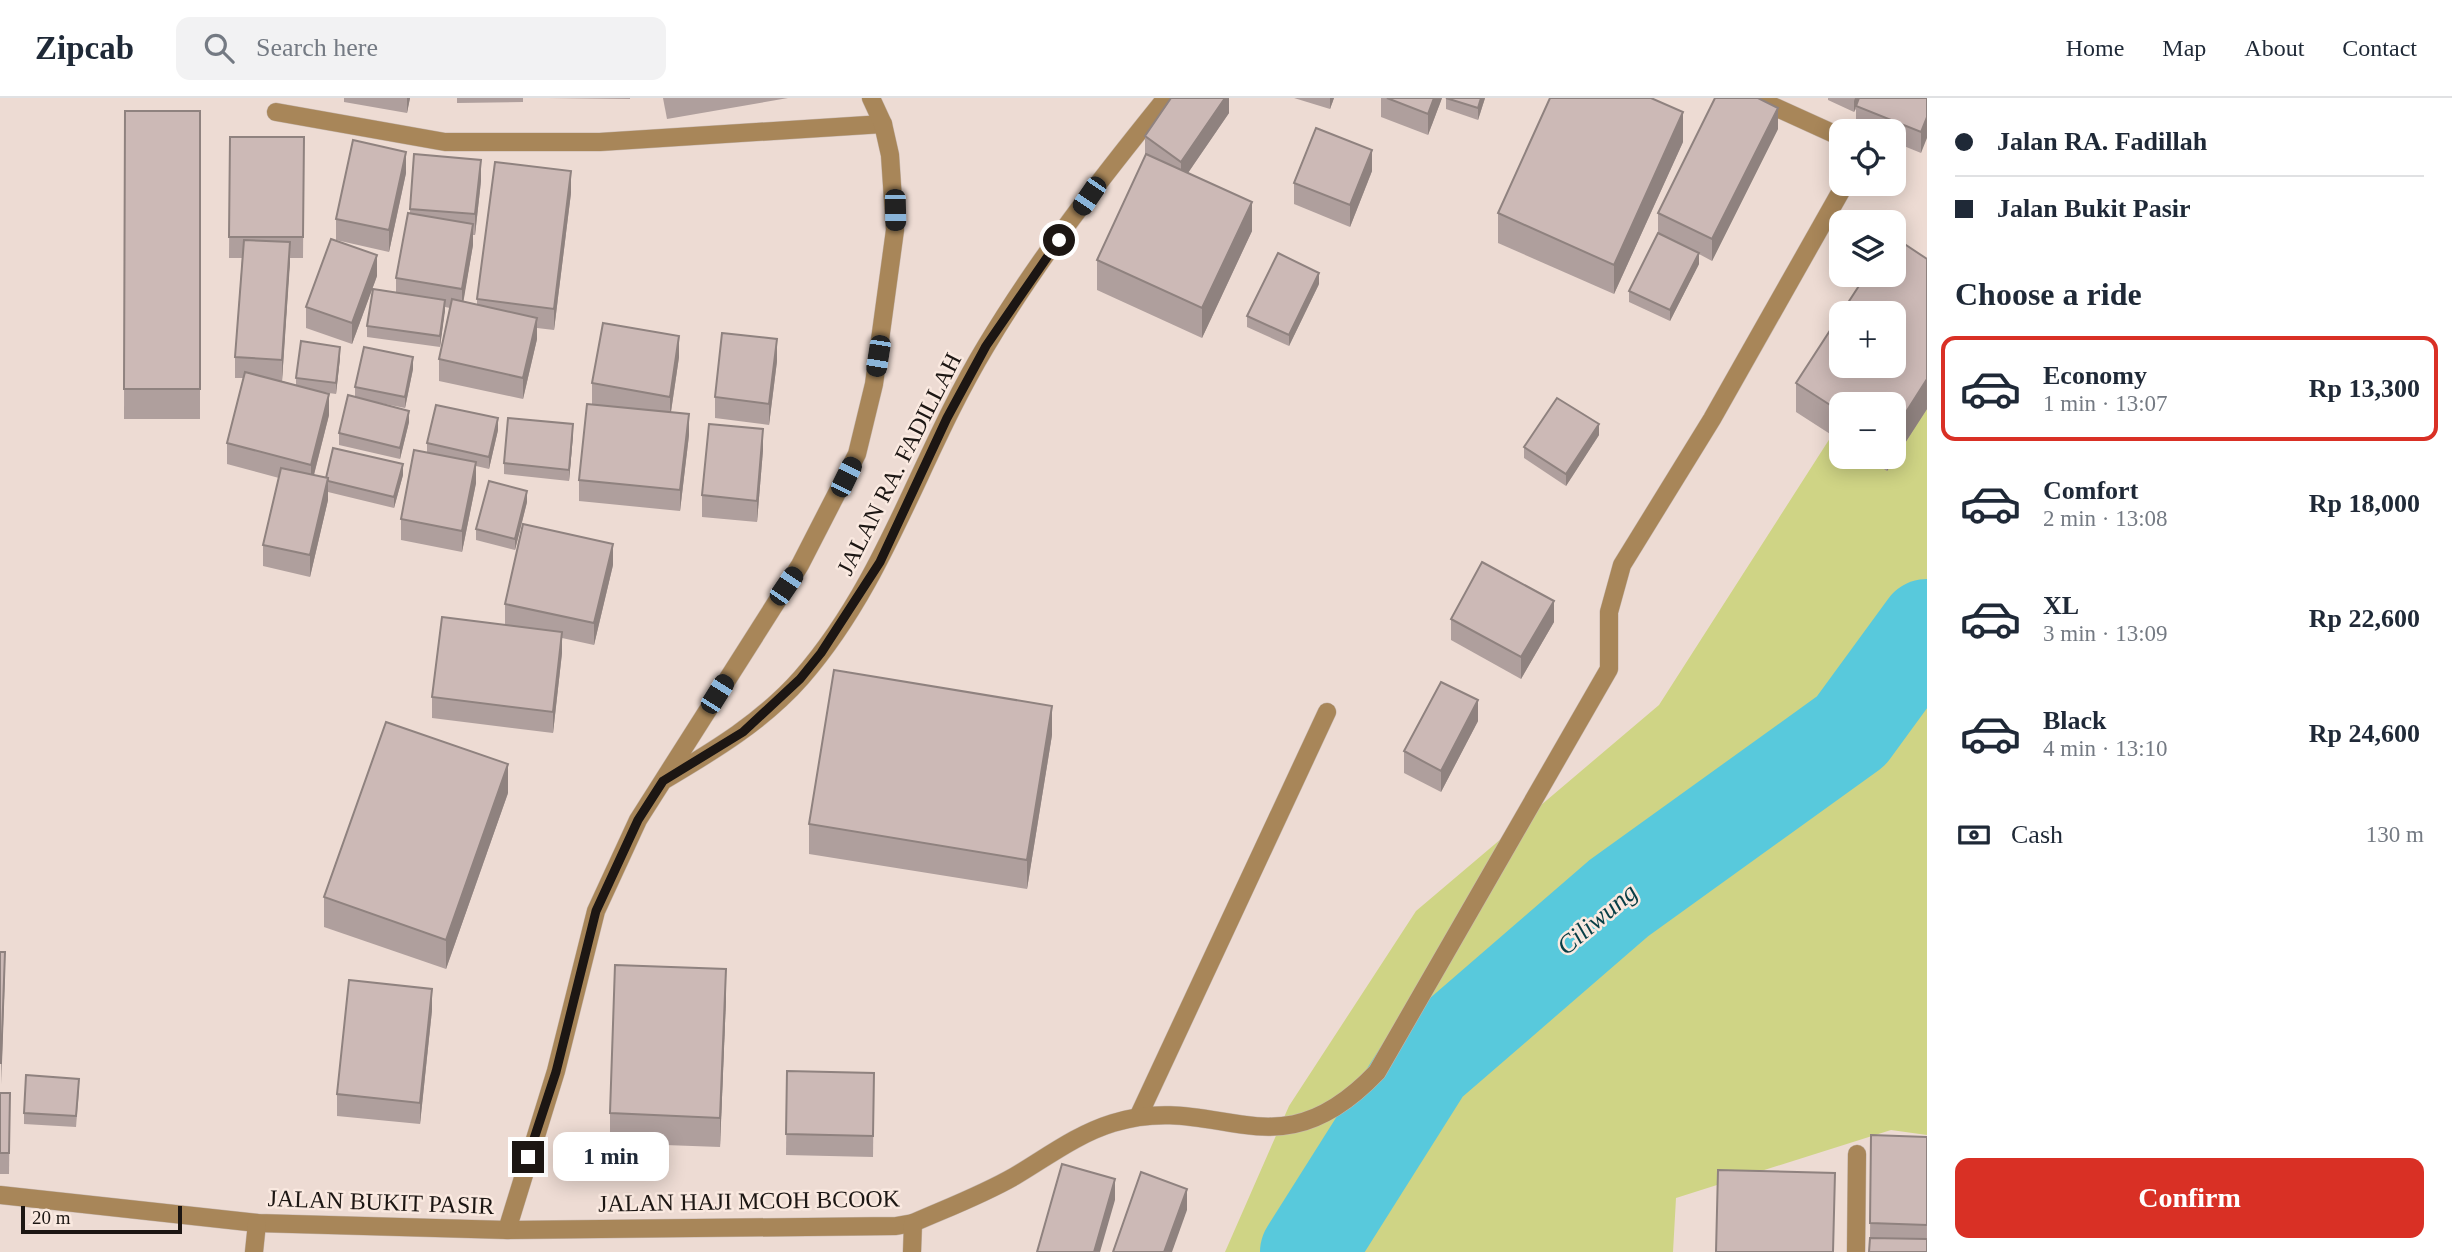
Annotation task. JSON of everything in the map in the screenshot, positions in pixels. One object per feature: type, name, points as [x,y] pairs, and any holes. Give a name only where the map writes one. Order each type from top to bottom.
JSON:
[{"type":"street","name":"JALAN BUKIT PASIR","points":[[0,1195],[257,1223],[507,1230],[556,1072],[596,911],[638,820],[800,565],[858,454],[874,384],[895,230],[890,155],[883,124],[871,98]]},
{"type":"street","name":"JALAN RA. FADILLAH","points":[[663,781],[743,732],[800,679],[821,653],[880,562],[947,418],[986,346],[1104,173],[1166,98]]},
{"type":"street","points":[[1755,98],[1829,132]]},
{"type":"street","points":[[276,112],[445,142],[600,142],[883,124]]},
{"type":"street","name":"JALAN HAJI MCOH BCOOK","points":[[507,1230],[895,1226],[912,1223],[1013,1177],[1084,1133],[1139,1115],[1179,1117],[1262,1128],[1297,1124],[1319,1118],[1359,1091],[1377,1072],[1609,669],[1609,612],[1622,565],[1712,419],[1837,196]]},
{"type":"street","points":[[1139,1115],[1327,712]]},
{"type":"street","points":[[1856,1252],[1857,1154]]},
{"type":"street","points":[[254,1252],[257,1223]]},
{"type":"street","points":[[912,1223],[912,1252]]},
{"type":"green space","points":[[1927,290],[1927,1135],[1891,1130],[1676,1198],[1673,1252],[1225,1252],[1289,1106],[1416,911],[1659,705],[1829,440],[1829,469],[1906,469],[1906,392],[1894,392],[1894,378],[1906,378],[1906,338]]},
{"type":"building","points":[[1171,98],[1225,98],[1181,162],[1145,136]]},
{"type":"building","points":[[1387,98],[1434,98],[1428,114]]},
{"type":"building","points":[[1446,98],[1481,98],[1478,108]]},
{"type":"building","points":[[1550,98],[1651,98],[1683,112],[1614,265],[1498,213]]},
{"type":"building","points":[[1715,98],[1758,98],[1778,108],[1712,239],[1658,213]]},
{"type":"building","points":[[1859,98],[1927,98],[1927,117],[1921,132],[1906,126],[1906,119],[1888,119],[1856,106]]},
{"type":"building","points":[[125,111],[200,111],[200,389],[124,389]]},
{"type":"building","points":[[1316,128],[1372,150],[1350,205],[1294,183]]},
{"type":"building","points":[[230,137],[304,137],[303,237],[229,237]]},
{"type":"building","points":[[353,140],[406,152],[389,230],[336,219]]},
{"type":"building","points":[[414,154],[481,160],[475,214],[410,209]]},
{"type":"building","points":[[1146,154],[1252,202],[1202,308],[1097,260]]},
{"type":"building","points":[[495,162],[571,171],[554,309],[477,299]]},
{"type":"building","points":[[408,213],[473,224],[462,289],[396,278]]},
{"type":"building","points":[[1658,233],[1699,253],[1670,310],[1629,291]]},
{"type":"building","points":[[331,239],[377,255],[352,323],[306,307]]},
{"type":"building","points":[[244,240],[290,242],[282,360],[235,357]]},
{"type":"building","points":[[1906,245],[1927,259],[1927,379],[1906,412],[1906,392],[1829,392],[1829,404],[1796,383],[1829,332],[1829,378],[1906,378],[1906,301],[1849,301],[1858,287],[1906,287]]},
{"type":"building","points":[[1278,253],[1319,273],[1289,335],[1247,316]]},
{"type":"building","points":[[373,289],[445,300],[440,336],[367,326]]},
{"type":"building","points":[[452,299],[537,318],[523,378],[439,359]]},
{"type":"building","points":[[603,323],[679,336],[670,397],[592,383]]},
{"type":"building","points":[[722,333],[777,339],[769,404],[715,397]]},
{"type":"building","points":[[301,341],[340,347],[336,383],[296,378]]},
{"type":"building","points":[[364,347],[413,357],[405,397],[355,387]]},
{"type":"building","points":[[245,372],[329,394],[311,465],[227,443]]},
{"type":"building","points":[[348,395],[409,411],[400,448],[339,433]]},
{"type":"building","points":[[1557,398],[1599,424],[1566,474],[1524,447]]},
{"type":"building","points":[[587,404],[689,414],[680,490],[579,480]]},
{"type":"building","points":[[436,405],[498,418],[489,457],[427,443]]},
{"type":"building","points":[[508,418],[573,424],[569,470],[504,463]]},
{"type":"building","points":[[709,424],[763,429],[757,501],[702,495]]},
{"type":"building","points":[[333,448],[403,464],[394,497],[328,481],[326,478]]},
{"type":"building","points":[[414,450],[476,462],[462,531],[401,519]]},
{"type":"building","points":[[281,468],[328,478],[310,555],[263,545]]},
{"type":"building","points":[[489,481],[527,491],[515,539],[476,529]]},
{"type":"building","points":[[523,524],[613,544],[594,623],[505,604]]},
{"type":"building","points":[[1482,562],[1554,601],[1521,657],[1451,619]]},
{"type":"building","points":[[442,617],[562,632],[553,712],[432,697]]},
{"type":"building","points":[[834,670],[1052,706],[1027,860],[809,824]]},
{"type":"building","points":[[1441,682],[1478,700],[1441,771],[1404,751]]},
{"type":"building","points":[[386,722],[508,764],[446,940],[324,897]]},
{"type":"building","points":[[0,952],[5,952],[1,1063],[0,1063]]},
{"type":"building","points":[[615,965],[726,969],[720,1118],[610,1113]]},
{"type":"building","points":[[349,980],[432,989],[420,1103],[337,1094]]},
{"type":"building","points":[[787,1071],[874,1073],[873,1136],[786,1134]]},
{"type":"building","points":[[26,1075],[79,1079],[76,1116],[24,1113]]},
{"type":"building","points":[[0,1093],[10,1093],[9,1153],[0,1153]]},
{"type":"building","points":[[1871,1135],[1927,1137],[1927,1225],[1870,1223]]},
{"type":"building","points":[[1062,1164],[1115,1179],[1094,1252],[1037,1252]]},
{"type":"building","points":[[1718,1170],[1835,1173],[1833,1252],[1716,1252]]},
{"type":"building","points":[[1141,1172],[1187,1189],[1164,1252],[1113,1252]]},
{"type":"building","points":[[1870,1238],[1927,1239],[1927,1252],[1869,1252]]},
{"type":"waterway","name":"Ciliwung","points":[[1308,1252],[1426,1065],[1619,898],[1851,731],[1927,627]]},
{"type":"route","points":[[528,1157],[556,1072],[596,911],[616,862],[638,820],[663,781],[743,732],[800,679],[821,653],[880,562],[947,418],[986,346],[1059,240]]}]
